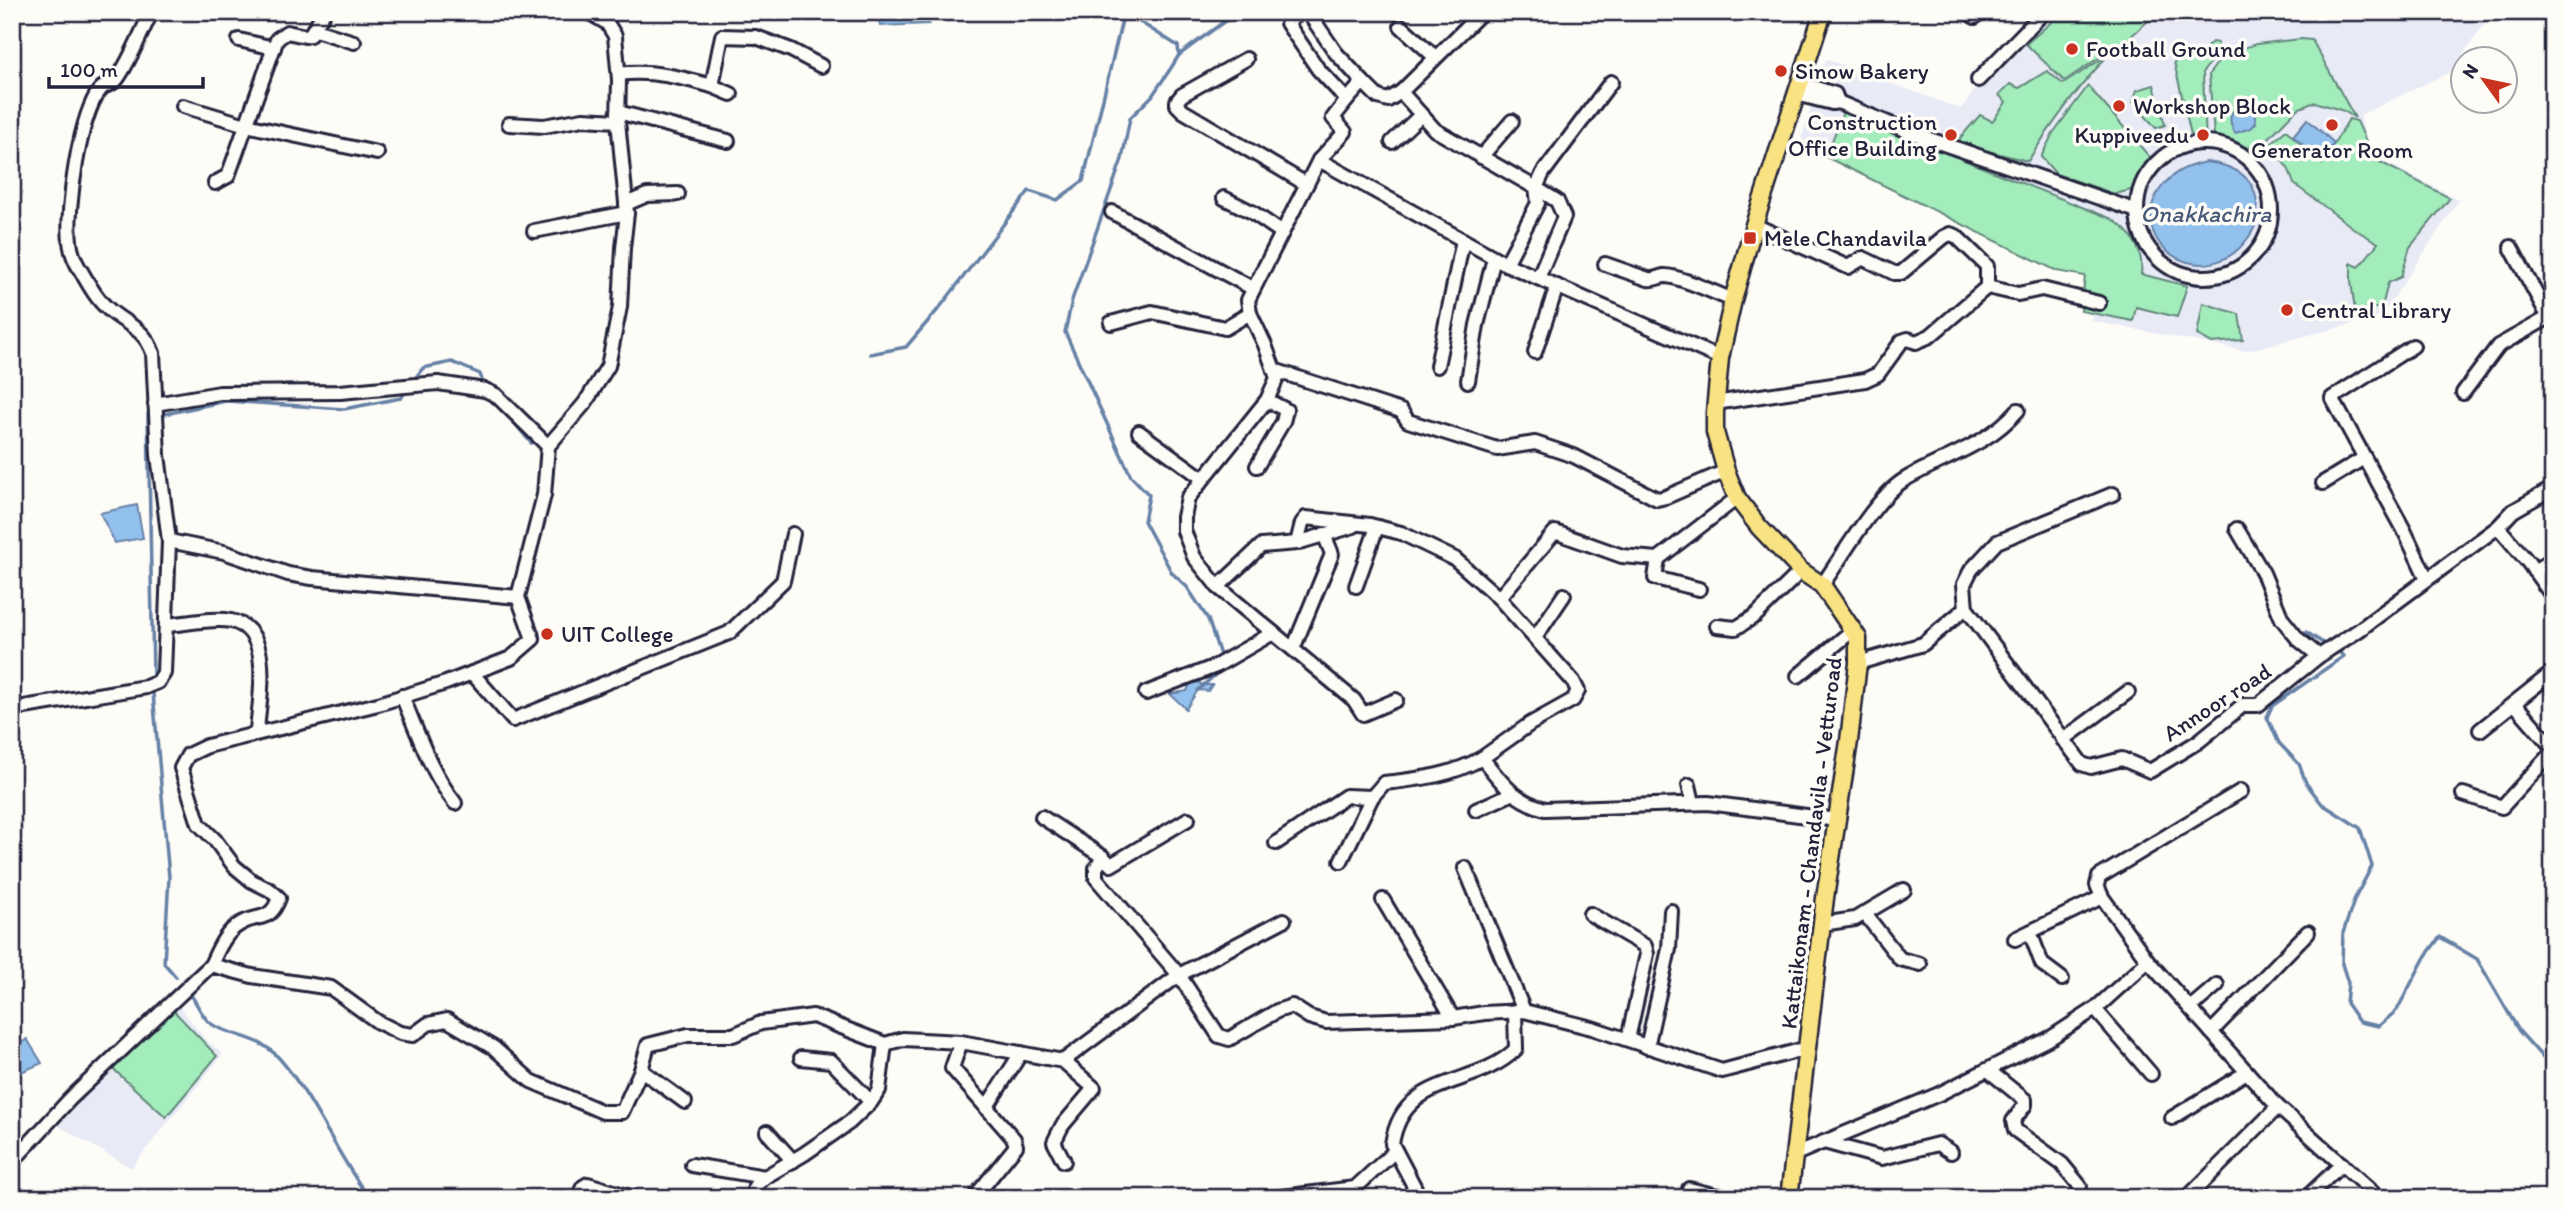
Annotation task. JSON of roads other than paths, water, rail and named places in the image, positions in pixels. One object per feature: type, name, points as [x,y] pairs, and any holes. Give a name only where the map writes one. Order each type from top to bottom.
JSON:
[{"type":"main road","name":"Kattaikonam - Chandavila - Vetturoad","points":[[1789,1198],[1822,924],[1858,663],[1858,638],[1822,585],[1801,571],[1759,527],[1737,498],[1715,432],[1715,403],[1720,358],[1733,300],[1754,225],[1823,12]]},
{"type":"street","points":[[215,183],[228,176],[280,35],[287,32],[305,36],[315,30],[324,12]]},
{"type":"street","points":[[12,1162],[37,1132],[87,1082],[211,964],[225,938],[239,924],[266,917],[275,909],[279,898],[234,866],[215,839],[198,824],[181,768],[188,755],[207,746],[257,731],[326,717],[472,673],[510,658],[533,639],[518,597],[544,495],[548,446],[584,403],[608,366],[620,307],[622,248],[627,229],[615,36],[612,28],[588,12]]},
{"type":"street","points":[[1300,12],[1287,23],[1318,69],[1347,100]]},
{"type":"street","points":[[1308,12],[1336,53],[1378,97],[1388,100],[1401,92],[1481,12]]},
{"type":"street","points":[[1978,80],[2044,12]]},
{"type":"street","points":[[12,709],[146,687],[158,682],[164,673],[169,541],[158,455],[153,354],[148,340],[139,329],[116,316],[102,304],[75,262],[69,222],[76,158],[92,106],[100,90],[116,82],[149,17]]},
{"type":"street","points":[[1401,26],[1435,57]]},
{"type":"street","points":[[315,30],[354,42]]},
{"type":"street","points":[[712,86],[722,36],[756,37],[791,50],[821,66]]},
{"type":"street","points":[[239,40],[274,48]]},
{"type":"street","points":[[1246,59],[1182,95],[1177,105],[1306,184]]},
{"type":"street","points":[[619,74],[667,74],[731,94]]},
{"type":"street","points":[[1363,82],[1334,118],[1345,132],[1319,160],[1248,300],[1250,313],[1277,378],[1267,400],[1188,498],[1184,531],[1194,557],[1217,587],[1354,700],[1363,714],[1396,700]]},
{"type":"street","points":[[1468,381],[1477,324],[1500,261],[1538,203],[1536,188],[1543,173],[1611,82]]},
{"type":"street","points":[[1798,89],[1832,103],[1838,102],[1912,133],[2137,211]]},
{"type":"street","points":[[1401,92],[1434,130],[1558,201],[1564,217],[1538,278]]},
{"type":"street","points":[[183,106],[246,125],[376,153]]},
{"type":"street","points":[[509,124],[544,126],[618,116],[728,141]]},
{"type":"street","points":[[1392,142],[1421,116]]},
{"type":"street","points":[[1481,157],[1512,121]]},
{"type":"street","points":[[2206,143],[2226,146],[2243,155],[2258,169],[2267,186],[2271,205],[2269,225],[2255,253],[2233,270],[2214,276],[2195,276],[2177,271],[2161,261],[2148,247],[2137,211],[2143,185],[2157,162],[2172,151],[2188,145],[2206,143]]},
{"type":"street","points":[[1319,160],[1500,261],[1720,358]]},
{"type":"street","points":[[534,230],[627,209],[647,195],[678,194]]},
{"type":"street","points":[[1224,198],[1252,212],[1281,232]]},
{"type":"street","points":[[1112,212],[1252,288]]},
{"type":"street","points":[[1715,403],[1865,380],[1878,374],[1902,341],[1908,339],[1916,342],[1930,336],[1987,287],[1987,266],[1956,236],[1950,234],[1901,273],[1894,273],[1863,258],[1848,267],[1754,225]]},
{"type":"street","points":[[1437,366],[1463,240]]},
{"type":"street","points":[[2463,393],[2498,346],[2551,316],[2511,247]]},
{"type":"street","points":[[1605,264],[1648,279],[1665,276],[1680,280],[1733,300]]},
{"type":"street","points":[[1535,352],[1557,286]]},
{"type":"street","points":[[1987,287],[2018,294],[2042,289],[2099,303]]},
{"type":"street","points":[[1111,323],[1152,312],[1225,328],[1250,313]]},
{"type":"street","points":[[2413,346],[2332,398],[2404,530],[2427,579]]},
{"type":"street","points":[[1274,370],[1401,411],[1408,421],[1497,449],[1535,443],[1574,456],[1657,499],[1726,471]]},
{"type":"street","points":[[155,404],[220,393],[340,392],[438,383],[485,390],[496,395],[548,446]]},
{"type":"street","points":[[1257,466],[1283,422],[1286,410],[1267,400]]},
{"type":"street","points":[[1822,585],[1876,508],[1902,481],[1972,448],[2008,421],[2018,410]]},
{"type":"street","points":[[1139,432],[1202,478]]},
{"type":"street","points":[[2323,483],[2364,458]]},
{"type":"street","name":"Annoor road","points":[[1966,608],[2082,764],[2091,767],[2122,759],[2150,771],[2199,741],[2243,705],[2258,705],[2319,656],[2498,527],[2513,511],[2553,488]]},
{"type":"street","points":[[1858,663],[1923,644],[1966,608],[1964,584],[1971,570],[1997,542],[2113,494]]},
{"type":"street","points":[[1499,598],[1555,532],[1622,556],[1658,559],[1737,498]]},
{"type":"street","points":[[1297,544],[1302,523],[1306,518],[1360,524],[1401,533],[1455,559],[1499,598],[1573,681],[1578,691],[1573,700],[1530,724],[1466,767],[1439,776],[1384,783],[1372,797],[1341,861]]},
{"type":"street","points":[[1217,587],[1261,547],[1297,544],[1360,524]]},
{"type":"street","points":[[1356,586],[1377,527]]},
{"type":"street","points":[[2498,527],[2553,597]]},
{"type":"street","points":[[2237,529],[2263,572],[2281,620],[2298,639],[2319,656]]},
{"type":"street","points":[[472,673],[513,720],[729,633],[783,581],[793,534]]},
{"type":"street","points":[[1293,649],[1332,554],[1324,534]]},
{"type":"street","points":[[169,541],[224,552],[288,574],[312,578],[518,597]]},
{"type":"street","points":[[1658,559],[1655,578],[1659,581],[1699,589]]},
{"type":"street","points":[[2534,570],[2553,559]]},
{"type":"street","points":[[1717,626],[1736,628],[1755,616],[1801,571]]},
{"type":"street","points":[[1535,638],[1564,595]]},
{"type":"street","points":[[166,625],[230,620],[243,625],[255,636],[261,651],[257,731]]},
{"type":"street","points":[[1798,676],[1853,630]]},
{"type":"street","points":[[1146,693],[1216,666],[1273,633]]},
{"type":"street","points":[[2480,730],[2553,672]]},
{"type":"street","points":[[2063,740],[2128,692]]},
{"type":"street","points":[[402,696],[440,784],[455,803]]},
{"type":"street","points":[[2463,794],[2502,807],[2553,750],[2514,703]]},
{"type":"street","points":[[1482,758],[1511,794],[1527,804],[1545,809],[1693,803],[1756,808],[1837,820]]},
{"type":"street","points":[[1689,785],[1693,803]]},
{"type":"street","points":[[2241,791],[2099,877],[2097,885],[2102,897],[2148,961],[2278,1107],[2379,1198]]},
{"type":"street","points":[[1476,810],[1511,794]]},
{"type":"street","points":[[1276,843],[1346,796],[1372,797]]},
{"type":"street","points":[[1042,817],[1111,865],[1188,819]]},
{"type":"street","points":[[1103,858],[1096,868],[1096,878],[1179,975],[1219,1036],[1229,1039],[1277,1011],[1292,1006],[1309,1017],[1325,1022],[1453,1018],[1519,1011],[1628,1039],[1722,1072],[1808,1048]]},
{"type":"street","points":[[1409,1198],[1415,1188],[1392,1144],[1397,1123],[1406,1108],[1419,1094],[1505,1060],[1516,1049],[1519,1011],[1465,868]]},
{"type":"street","points":[[1822,924],[1855,919],[1904,890]]},
{"type":"street","points":[[2015,939],[2102,897]]},
{"type":"street","points":[[1383,900],[1453,1018]]},
{"type":"street","points":[[1647,1047],[1669,949],[1671,911]]},
{"type":"street","points":[[1590,914],[1645,946],[1647,954],[1628,1039]]},
{"type":"street","points":[[1865,914],[1900,959],[1920,964]]},
{"type":"street","points":[[1063,1060],[1179,975],[1284,920]]},
{"type":"street","points":[[2030,932],[2042,964],[2062,979]]},
{"type":"street","points":[[2211,1032],[2308,932]]},
{"type":"street","points":[[1793,1155],[1939,1094],[2052,1037],[2095,1009],[2148,961]]},
{"type":"street","points":[[211,964],[252,976],[331,988],[378,1022],[400,1033],[413,1035],[428,1024],[447,1020],[494,1048],[531,1081],[603,1112],[622,1112],[641,1070],[648,1045],[688,1035],[733,1035],[761,1023],[813,1016],[885,1044],[903,1039],[961,1042],[1063,1060],[1094,1088],[1062,1126],[1054,1142],[1064,1161]]},
{"type":"street","points":[[2189,1008],[2217,985]]},
{"type":"street","points":[[2095,1009],[2151,1074]]},
{"type":"street","points":[[961,1042],[952,1068],[1014,1139],[1016,1146],[974,1198]]},
{"type":"street","points":[[753,1198],[755,1186],[765,1177],[850,1122],[871,1102],[879,1090],[885,1044]]},
{"type":"street","points":[[986,1108],[1021,1053]]},
{"type":"street","points":[[801,1058],[831,1061],[871,1102]]},
{"type":"street","points":[[641,1070],[685,1102]]},
{"type":"street","points":[[1988,1070],[2025,1100],[2025,1105],[2013,1121],[2015,1130],[2062,1164],[2080,1186]]},
{"type":"street","points":[[2172,1118],[2247,1072]]},
{"type":"street","points":[[2187,1198],[2278,1107]]},
{"type":"street","points":[[767,1132],[793,1161]]},
{"type":"street","points":[[1824,1142],[1882,1158],[1938,1144],[1951,1152]]},
{"type":"street","points":[[1273,1198],[1355,1188],[1395,1151]]},
{"type":"street","points":[[2306,1198],[2342,1164]]},
{"type":"street","points":[[692,1165],[765,1177]]},
{"type":"street","points":[[578,1198],[583,1187],[588,1184],[634,1198]]},
{"type":"street","points":[[1689,1189],[1726,1198]]},
{"type":"water","points":[[877,12],[928,12],[929,24],[880,26]]},
{"type":"water","points":[[2244,104],[2250,105],[2254,110],[2256,123],[2251,128],[2235,133],[2231,124],[2232,112]]},
{"type":"water","points":[[2307,119],[2334,143],[2321,161],[2293,136]]},
{"type":"water","name":"Onakkachira","points":[[2206,162],[2227,166],[2250,182],[2256,196],[2257,219],[2252,232],[2234,252],[2214,262],[2194,263],[2175,257],[2161,245],[2152,228],[2151,209],[2161,188],[2170,178],[2186,168]]},
{"type":"water","points":[[137,505],[143,538],[115,543],[100,513]]},
{"type":"water","points":[[1192,679],[1203,685],[1212,685],[1208,691],[1198,690],[1186,709],[1170,694],[1187,691]]},
{"type":"water","points":[[27,1039],[42,1063],[12,1076],[12,1050]]},
{"type":"waterway","points":[[870,354],[906,347],[1029,191],[1057,200],[1083,181],[1124,12],[1178,46],[1179,55],[1171,68],[1152,96],[1130,118],[1122,159],[1072,300],[1065,332],[1131,476],[1149,495],[1144,521],[1172,573],[1187,587],[1208,619],[1221,658]]},
{"type":"waterway","points":[[1179,55],[1237,12]]},
{"type":"waterway","points":[[416,377],[423,368],[452,362],[480,374],[482,380]]},
{"type":"waterway","points":[[165,414],[226,401],[344,409],[401,398],[404,394]]},
{"type":"waterway","points":[[489,400],[499,406]]},
{"type":"waterway","points":[[505,412],[531,443]]},
{"type":"waterway","points":[[148,414],[153,676]]},
{"type":"waterway","points":[[2306,632],[2323,643]]},
{"type":"waterway","points":[[2340,653],[2344,656],[2272,706],[2267,717],[2279,743],[2299,764],[2306,783],[2322,804],[2360,828],[2372,866],[2355,898],[2343,933],[2342,964],[2348,983],[2346,1003],[2359,1022],[2379,1026],[2397,1010],[2425,957],[2440,937],[2477,959],[2519,1031],[2544,1059],[2553,1055]]},
{"type":"waterway","points":[[1198,690],[1223,668]]},
{"type":"waterway","points":[[153,693],[169,877],[164,963],[176,977]]},
{"type":"waterway","points":[[188,991],[202,1014],[213,1025],[264,1045],[279,1058],[304,1091],[369,1198]]},
{"type":"place","name":"Football Ground","points":[[2072,49]]},
{"type":"place","name":"Sinow Bakery","points":[[1781,71]]},
{"type":"place","name":"Workshop Block","points":[[2119,106]]},
{"type":"place","name":"Generator Room","points":[[2332,125]]},
{"type":"place","name":"Construction Office Building","points":[[1951,135]]},
{"type":"place","name":"Kuppiveedu","points":[[2203,135]]},
{"type":"place","name":"Mele Chandavila","points":[[1750,238]]},
{"type":"place","name":"Central Library","points":[[2287,310]]},
{"type":"place","name":"UIT College","points":[[547,634]]}]
